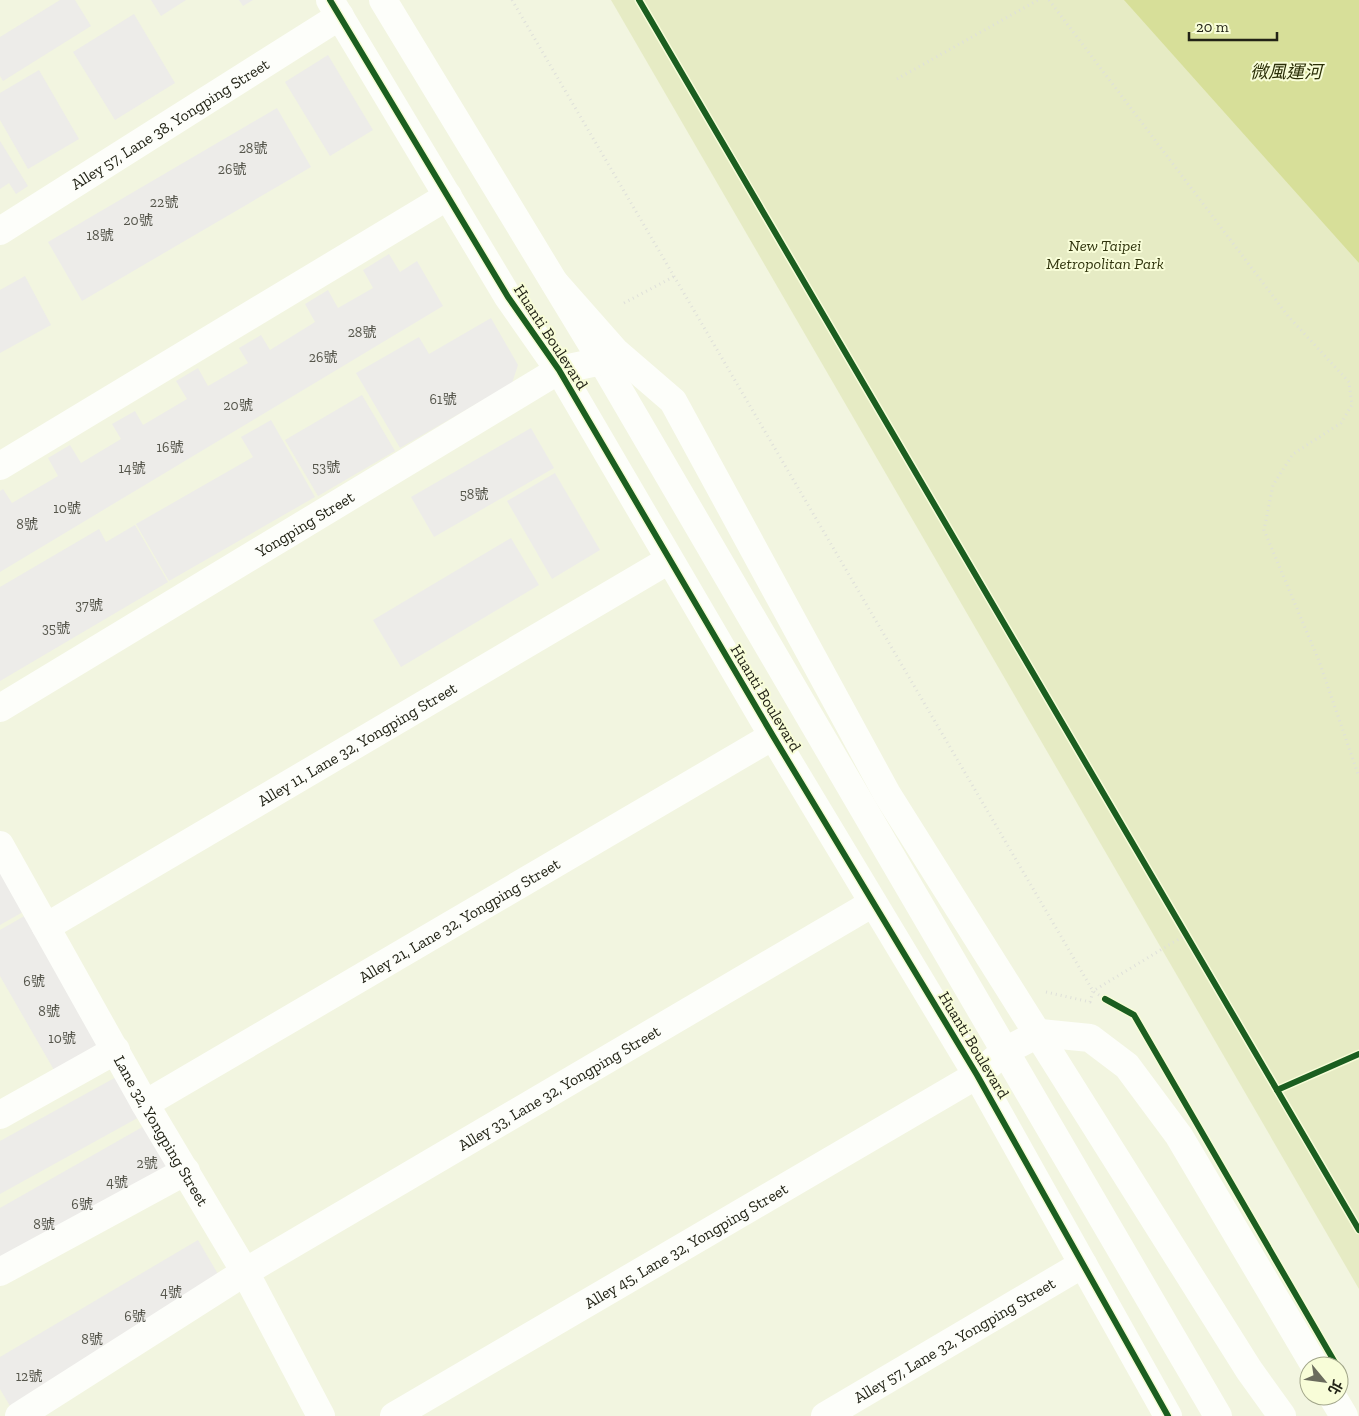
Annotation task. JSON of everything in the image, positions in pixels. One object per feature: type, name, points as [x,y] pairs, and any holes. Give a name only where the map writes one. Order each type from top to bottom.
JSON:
[{"type":"street","name":"Huanti Boulevard","points":[[383,0],[555,283],[608,356],[1005,1051],[1218,1416]]},
{"type":"street","name":"Huanti Boulevard","points":[[335,8],[508,297],[559,370],[772,736],[976,1075],[1168,1416]]},
{"type":"street","name":"Alley 57, Lane 38, Yongping Street","points":[[0,231],[335,8]]},
{"type":"street","points":[[0,466],[448,196]]},
{"type":"street","points":[[608,356],[672,401],[887,794],[1249,1370],[1282,1416]]},
{"type":"street","name":"Yongping Street","points":[[0,708],[559,370],[608,356]]},
{"type":"street","name":"Alley 11, Lane 32, Yongping Street","points":[[46,927],[669,560]]},
{"type":"street","name":"Alley 21, Lane 32, Yongping Street","points":[[146,1104],[772,736]]},
{"type":"street","name":"Lane 32, Yongping Street","points":[[0,845],[146,1104],[245,1272],[321,1416]]},
{"type":"street","name":"Alley 33, Lane 32, Yongping Street","points":[[19,1416],[245,1272],[873,903]]},
{"type":"street","name":"Alley 45, Lane 32, Yongping Street","points":[[394,1416],[976,1075],[1005,1051],[1040,1033],[1090,1038],[1128,1066],[1179,1136],[1309,1356]]},
{"type":"street","points":[[0,1115],[116,1050]]},
{"type":"street","points":[[0,1272],[186,1171]]},
{"type":"street","name":"Alley 57, Lane 32, Yongping Street","points":[[825,1416],[1083,1264]]},
{"type":"path","points":[[512,0],[1093,991],[1112,1003]]},
{"type":"path","points":[[897,79],[1038,0]]},
{"type":"path","points":[[1049,0],[1288,316],[1349,382],[1352,405],[1341,423],[1293,454],[1273,485],[1264,530],[1319,661],[1359,777]]},
{"type":"path","points":[[624,303],[675,276]]},
{"type":"path","points":[[1182,925],[1192,942]]},
{"type":"path","points":[[1043,992],[1090,1002],[1093,991],[1187,934]]},
{"type":"green space","name":"New Taipei Metropolitan Park","points":[[611,0],[1359,0],[1359,1289]]},
{"type":"water","name":"微風運河","points":[[1124,0],[1359,0],[1359,263]]},
{"type":"building","points":[[60,0],[75,0],[91,26],[3,81],[0,76],[0,37]]},
{"type":"building","points":[[151,0],[186,0],[161,16]]},
{"type":"building","points":[[239,0],[253,0],[243,6]]},
{"type":"building","points":[[134,14],[175,83],[115,120],[73,52]]},
{"type":"building","points":[[328,55],[373,130],[330,156],[285,82]]},
{"type":"building","points":[[39,70],[79,139],[28,169],[0,120],[0,93]]},
{"type":"building","points":[[277,108],[311,167],[82,301],[48,242]]},
{"type":"building","points":[[0,141],[28,186],[16,194],[9,183],[0,189]]},
{"type":"building","points":[[389,254],[400,272],[417,261],[443,306],[0,572],[0,491],[3,489],[12,503],[58,476],[48,458],[70,445],[81,463],[121,439],[112,424],[135,411],[143,425],[187,399],[176,381],[198,368],[208,386],[248,363],[239,348],[261,335],[270,350],[315,322],[305,304],[328,290],[338,308],[373,288],[363,270]]},
{"type":"building","points":[[25,276],[51,325],[0,353],[0,290]]},
{"type":"building","points":[[491,318],[518,365],[512,383],[400,448],[356,373],[419,337],[429,354]]},
{"type":"building","points":[[362,395],[395,451],[318,496],[285,440]]},
{"type":"building","points":[[271,420],[315,497],[169,581],[136,524],[253,457],[241,437]]},
{"type":"building","points":[[531,428],[554,468],[434,537],[411,497]]},
{"type":"building","points":[[555,473],[600,550],[552,579],[507,501]]},
{"type":"building","points":[[135,525],[168,582],[0,681],[0,587],[99,529],[106,542]]},
{"type":"building","points":[[511,538],[539,585],[401,667],[373,620]]},
{"type":"building","points":[[0,857],[37,904],[0,925]]},
{"type":"building","points":[[40,907],[99,1044],[54,1070],[0,976],[0,930]]},
{"type":"building","points":[[129,1070],[152,1110],[0,1194],[0,1141]]},
{"type":"building","points":[[160,1117],[186,1163],[0,1269],[0,1208]]},
{"type":"building","points":[[198,1240],[222,1281],[10,1406],[0,1389],[0,1357]]},
{"type":"cycle path","points":[[330,0],[508,297],[559,370],[773,736],[977,1075],[1168,1416]]},
{"type":"cycle path","points":[[639,0],[1359,1230]]},
{"type":"cycle path","points":[[1105,999],[1134,1015],[1331,1356]]},
{"type":"cycle path","points":[[1277,1090],[1359,1054]]}]
